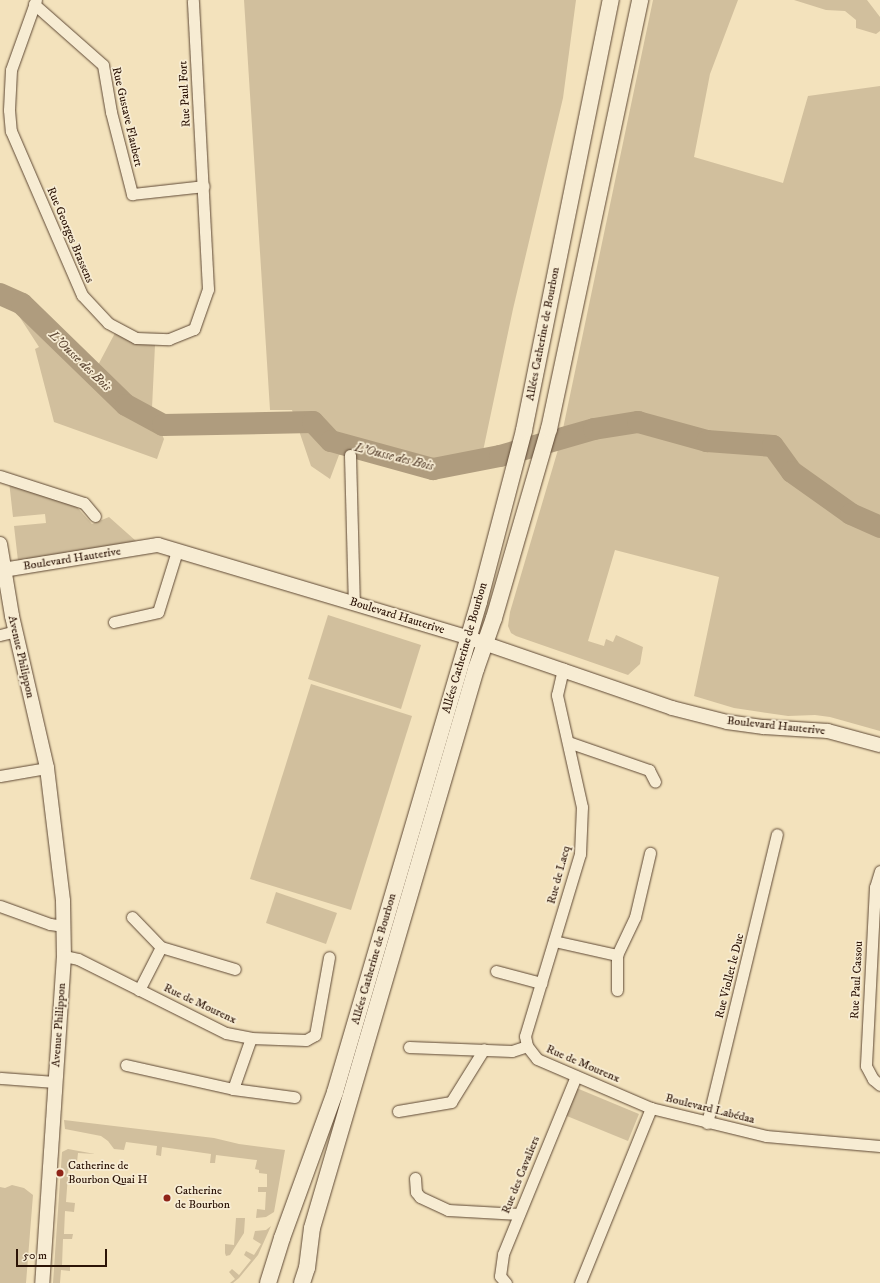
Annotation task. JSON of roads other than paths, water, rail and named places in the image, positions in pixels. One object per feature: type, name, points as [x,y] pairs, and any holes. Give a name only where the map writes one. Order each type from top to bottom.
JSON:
[{"type":"main road","name":"Allées Catherine de Bourbon","points":[[268,1283],[282,1238],[335,1092],[469,638],[524,430],[611,0]]},
{"type":"main road","name":"Allées Catherine de Bourbon","points":[[302,1283],[307,1268],[312,1228],[484,643],[494,618],[549,429],[640,0]]},
{"type":"street","name":"Rue Paul Fort","points":[[193,0],[204,186]]},
{"type":"street","name":"Rue Gustave Flaubert","points":[[35,2],[103,65],[111,112],[132,194],[204,186]]},
{"type":"street","name":"Rue Georges Brassens","points":[[35,2],[11,70],[4,111],[11,131],[82,295],[108,323],[136,338],[169,339],[194,329],[208,289],[204,186]]},
{"type":"street","points":[[0,132],[11,131]]},
{"type":"street","points":[[350,455],[354,603]]},
{"type":"street","points":[[0,476],[84,503],[95,516]]},
{"type":"street","name":"Avenue Philippon","points":[[0,544],[3,570],[47,768],[63,901],[64,956],[42,1283]]},
{"type":"street","name":"Boulevard Hauterive","points":[[3,570],[158,545],[469,638],[563,669],[672,708],[727,722],[764,727],[828,732],[880,744]]},
{"type":"street","points":[[114,622],[158,612],[177,551]]},
{"type":"street","points":[[0,635],[16,631]]},
{"type":"street","name":"Rue de Lacq","points":[[527,1046],[525,1036],[580,854],[582,807],[557,695],[563,669]]},
{"type":"street","points":[[568,742],[649,770],[655,782]]},
{"type":"street","points":[[0,776],[47,768]]},
{"type":"street","name":"Rue Viollet le Duc","points":[[707,1123],[777,834]]},
{"type":"street","points":[[617,990],[617,955],[635,916],[650,853]]},
{"type":"street","name":"Rue Paul Cassou","points":[[880,871],[875,887],[866,1066],[873,1079],[880,1085]]},
{"type":"street","points":[[0,906],[50,924],[64,926]]},
{"type":"street","points":[[132,917],[161,947],[235,969]]},
{"type":"street","points":[[554,942],[617,955]]},
{"type":"street","points":[[139,990],[161,947]]},
{"type":"street","name":"Rue de Mourenx","points":[[64,956],[78,959],[226,1033],[251,1038],[306,1040],[315,1035],[329,958]]},
{"type":"street","points":[[496,972],[541,983]]},
{"type":"street","points":[[233,1089],[251,1038]]},
{"type":"street","points":[[409,1047],[512,1050],[527,1046]]},
{"type":"street","name":"Rue de Mourenx","points":[[527,1046],[537,1059],[651,1108]]},
{"type":"street","points":[[398,1111],[451,1102],[484,1049]]},
{"type":"street","points":[[126,1065],[233,1089],[294,1097]]},
{"type":"street","name":"Rue des Cavaliers","points":[[506,1283],[500,1276],[503,1254],[576,1076]]},
{"type":"street","points":[[0,1078],[56,1082]]},
{"type":"street","name":"Boulevard Labédaa","points":[[580,1283],[651,1108],[707,1123],[766,1136],[880,1146]]},
{"type":"street","points":[[415,1178],[416,1192],[420,1197],[448,1210],[519,1214]]},
{"type":"waterway","name":"L'Ousse des Bois","points":[[0,294],[22,304],[126,405],[163,425],[313,422],[331,441],[433,469],[500,456],[594,429],[638,422],[707,441],[773,446],[792,472],[851,514],[880,527]]},
{"type":"place","name":"Catherine de Bourbon Quai H","points":[[60,1173]]},
{"type":"place","name":"Catherine de Bourbon","points":[[167,1198]]}]
